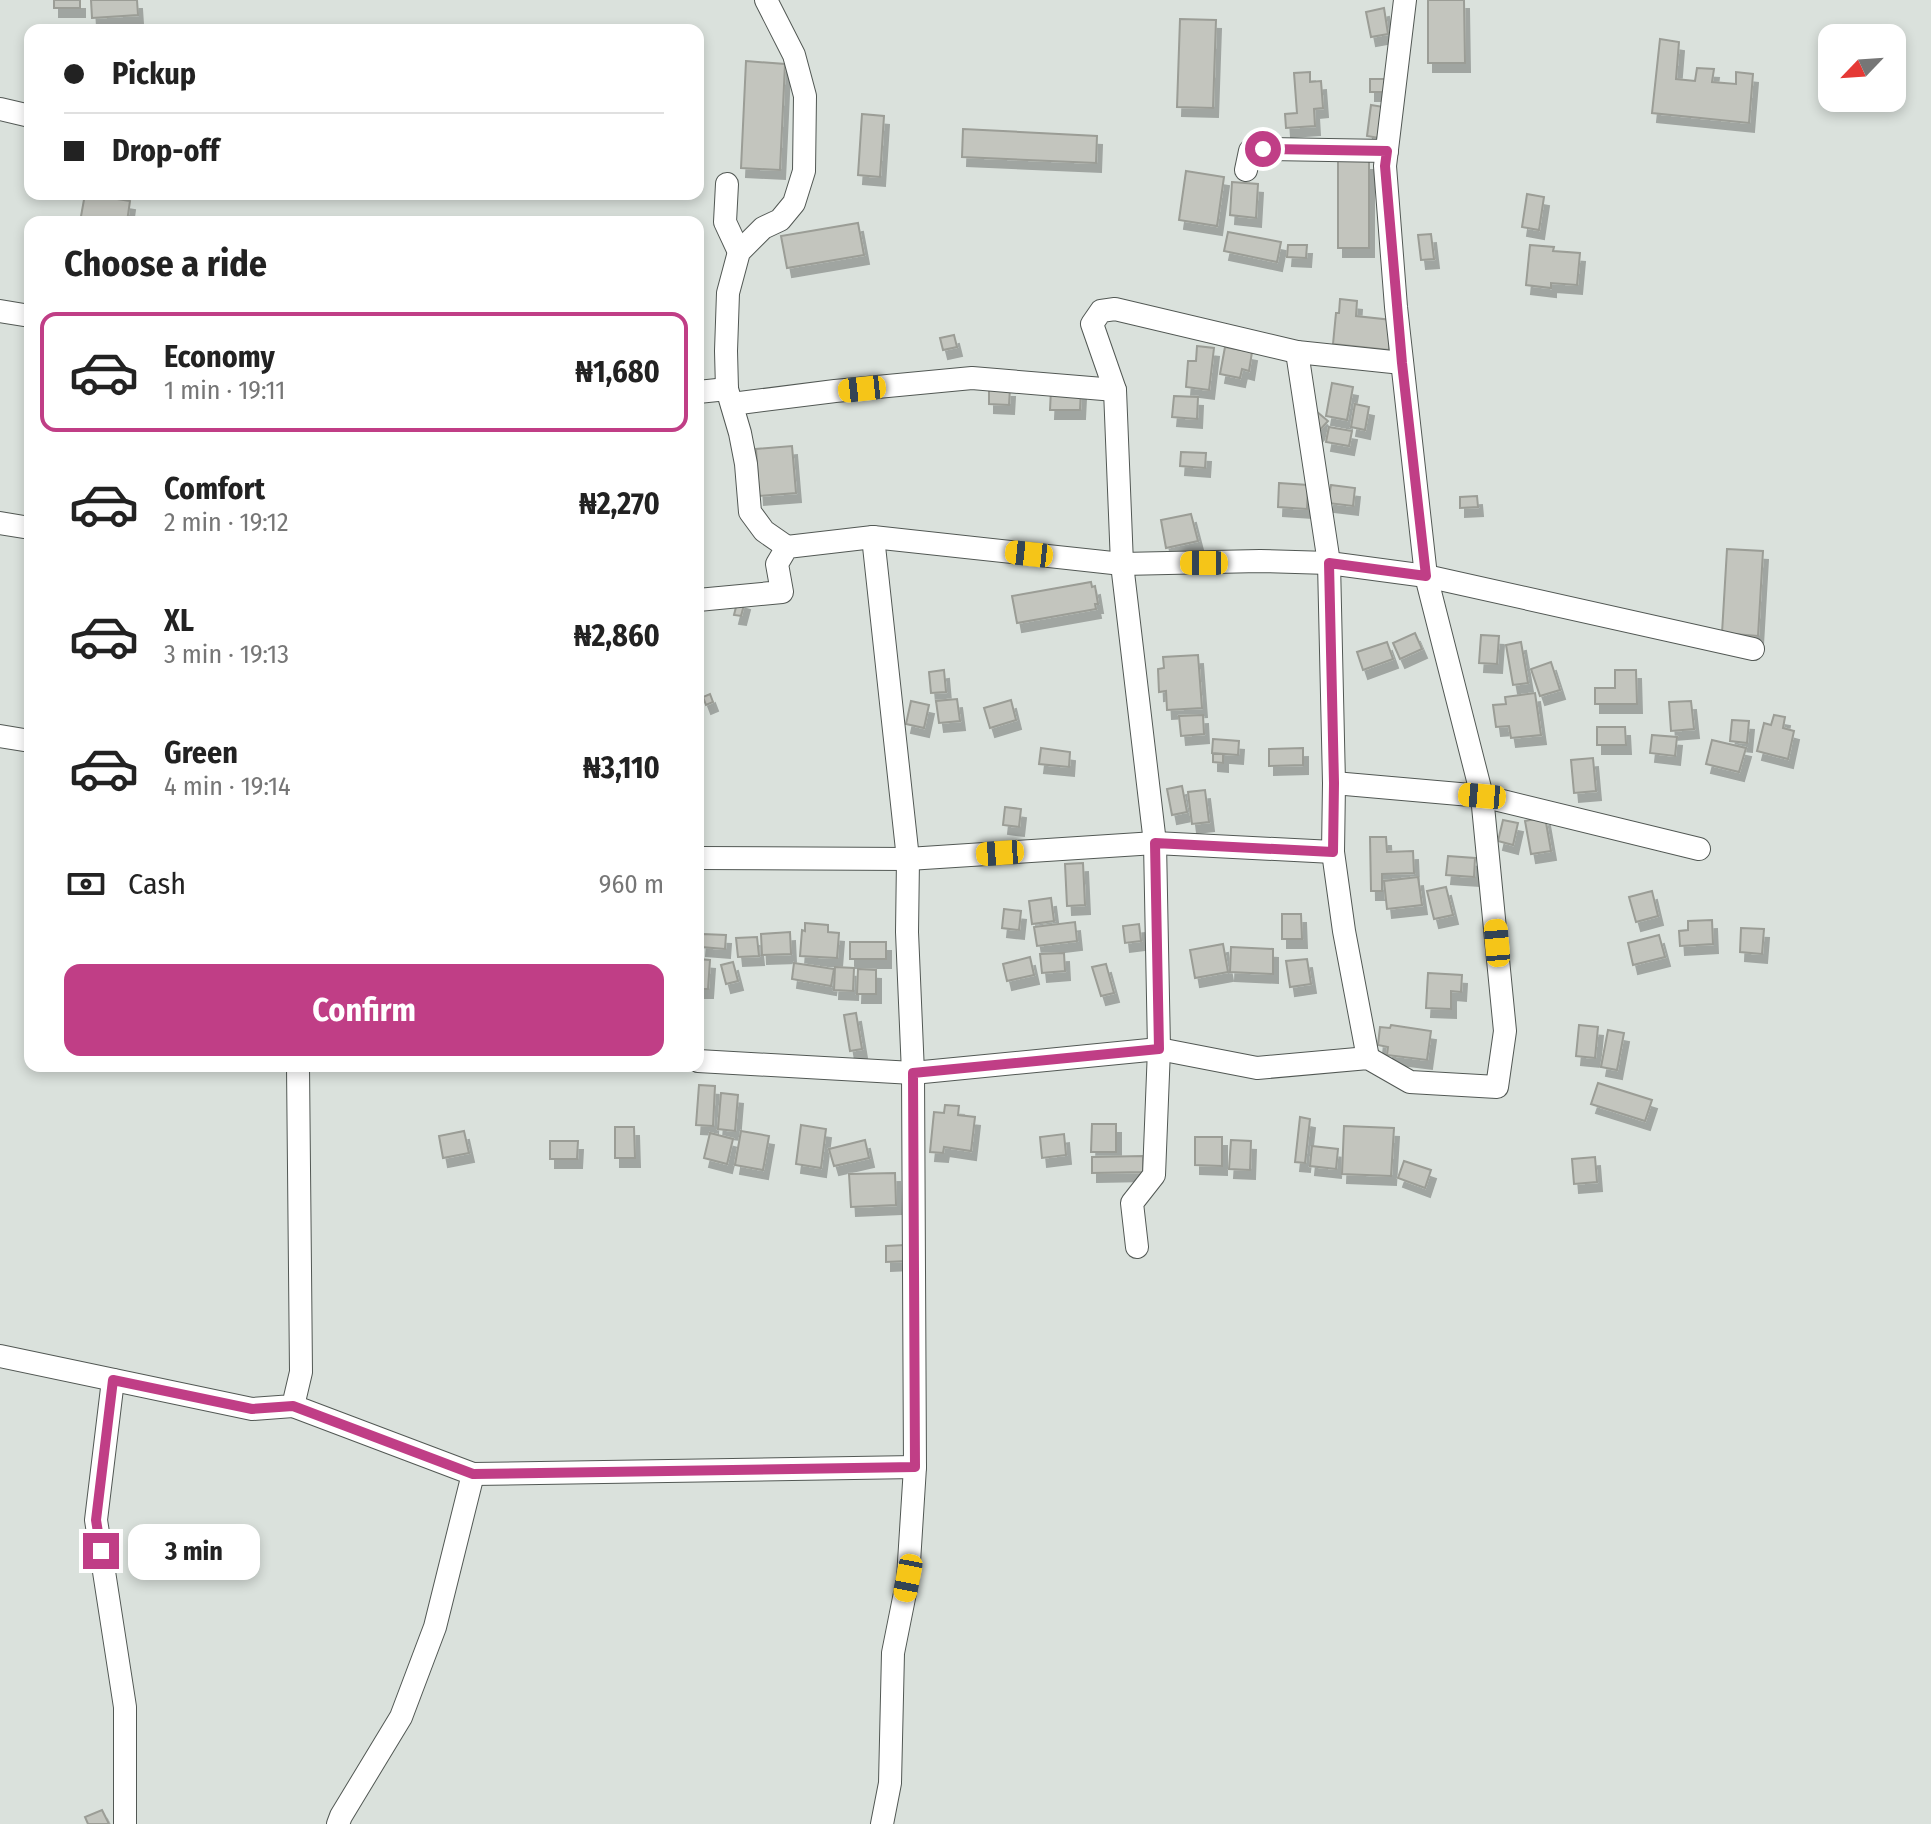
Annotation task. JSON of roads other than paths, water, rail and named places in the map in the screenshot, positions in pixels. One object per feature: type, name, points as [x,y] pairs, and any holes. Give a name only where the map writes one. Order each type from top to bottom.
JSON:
[{"type":"street","points":[[704,599],[782,592],[782,555],[750,512],[746,464],[729,396],[726,351],[728,293],[739,252],[763,228],[780,220],[794,203],[804,171],[805,96],[794,55],[766,0]]},
{"type":"street","points":[[704,1061],[913,1073],[1159,1049],[1257,1068],[1368,1058],[1410,1082],[1497,1087],[1505,1031],[1482,796],[1426,576],[1402,363],[1385,166],[1405,0]]},
{"type":"street","points":[[0,109],[24,115]]},
{"type":"street","points":[[1246,170],[1250,151],[1256,147],[1387,151]]},
{"type":"street","points":[[727,184],[725,222],[739,252]]},
{"type":"street","points":[[1137,1247],[1132,1203],[1154,1175],[1159,1049],[1155,843],[1122,564],[1115,390],[1092,324],[1101,311],[1115,309],[1297,352],[1402,363]]},
{"type":"street","points":[[0,311],[24,315]]},
{"type":"street","points":[[1297,352],[1329,563],[1333,852],[1368,1058]]},
{"type":"street","points":[[704,393],[729,396],[835,391],[972,378],[1115,390]]},
{"type":"street","points":[[0,523],[24,527]]},
{"type":"street","points":[[782,555],[873,537],[1122,564],[1329,563],[1426,576],[1753,649]]},
{"type":"street","points":[[873,537],[908,859],[907,932],[913,1073],[915,1467],[908,1578],[893,1653],[890,1783],[882,1824]]},
{"type":"street","points":[[0,736],[24,740]]},
{"type":"street","points":[[1334,783],[1482,796],[1699,849]]},
{"type":"street","points":[[704,858],[908,859],[1155,843],[1333,852]]},
{"type":"street","points":[[293,1406],[301,1372],[298,1072]]},
{"type":"street","points":[[0,1356],[252,1409],[293,1406],[473,1474],[915,1467]]},
{"type":"street","points":[[113,1380],[96,1520],[125,1707],[125,1824]]},
{"type":"street","points":[[338,1824],[401,1717],[413,1687],[435,1627],[473,1474]]}]
